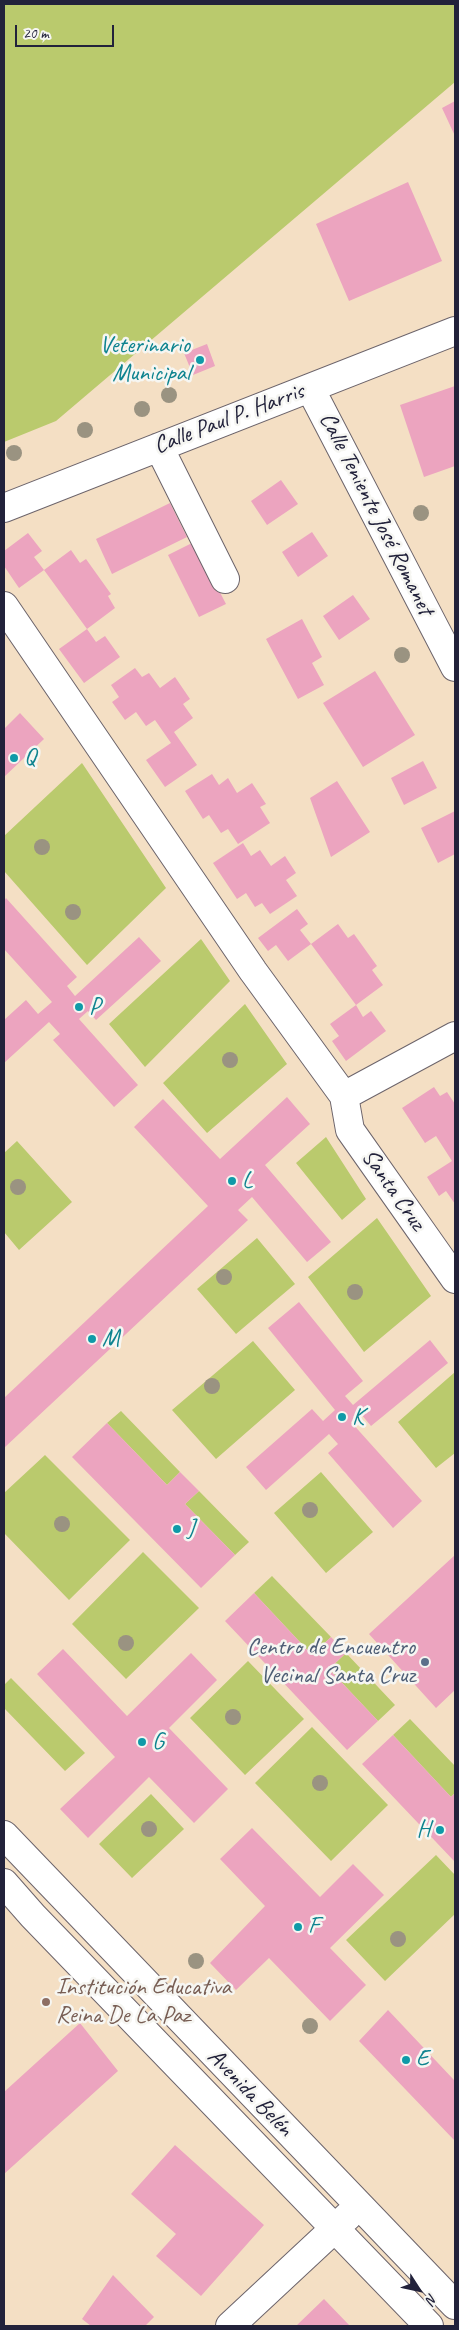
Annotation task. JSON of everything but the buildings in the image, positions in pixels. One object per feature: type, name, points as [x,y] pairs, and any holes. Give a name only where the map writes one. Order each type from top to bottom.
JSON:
[{"type":"street","name":"Calle Paul P. Harris","points":[[4,508],[455,331]]},
{"type":"street","name":"Calle Teniente José Romanet","points":[[310,388],[455,667]]},
{"type":"street","points":[[159,447],[225,579]]},
{"type":"street","points":[[4,606],[253,971],[344,1096],[455,1036]]},
{"type":"street","name":"Santa Cruz","points":[[344,1096],[350,1130],[455,1279]]},
{"type":"street","name":"Avenida Belén","points":[[4,1835],[455,2305]]},
{"type":"street","points":[[4,1875],[23,1856]]},
{"type":"street","name":"Avenida Belén","points":[[4,1883],[33,1916],[429,2326]]},
{"type":"street","points":[[230,2326],[358,2206]]},
{"type":"green space","points":[[4,4],[455,4],[455,82],[56,421],[4,442]]},
{"type":"green space","points":[[82,763],[166,888],[87,965],[4,871],[4,836]]},
{"type":"green space","points":[[201,939],[230,981],[145,1067],[109,1024]]},
{"type":"green space","points":[[245,1004],[287,1064],[207,1133],[163,1083]]},
{"type":"green space","points":[[326,1137],[366,1199],[342,1220],[296,1163]]},
{"type":"green space","points":[[17,1141],[72,1202],[19,1250],[4,1232],[4,1153]]},
{"type":"green space","points":[[377,1218],[431,1296],[364,1352],[308,1277]]},
{"type":"green space","points":[[257,1238],[295,1284],[236,1334],[197,1289]]},
{"type":"green space","points":[[253,1341],[295,1390],[216,1459],[172,1410]]},
{"type":"green space","points":[[455,1372],[455,1453],[436,1468],[398,1422]]},
{"type":"green space","points":[[121,1411],[180,1472],[167,1485],[107,1423]]},
{"type":"green space","points":[[45,1455],[130,1540],[69,1600],[4,1533],[4,1493]]},
{"type":"green space","points":[[321,1472],[373,1532],[326,1573],[274,1513]]},
{"type":"green space","points":[[199,1491],[249,1542],[235,1555],[185,1504]]},
{"type":"green space","points":[[143,1552],[199,1608],[126,1679],[72,1624]]},
{"type":"green space","points":[[272,1576],[331,1637],[312,1655],[254,1593]]},
{"type":"green space","points":[[346,1653],[395,1705],[378,1721],[329,1669]]},
{"type":"green space","points":[[248,1661],[304,1719],[245,1775],[190,1718]]},
{"type":"green space","points":[[11,1678],[85,1753],[65,1771],[4,1708],[4,1685]]},
{"type":"green space","points":[[410,1719],[455,1766],[455,1793],[451,1797],[393,1735]]},
{"type":"green space","points":[[312,1727],[388,1805],[331,1861],[255,1783]]},
{"type":"green space","points":[[151,1794],[184,1829],[132,1878],[99,1844]]},
{"type":"green space","points":[[436,1855],[455,1875],[455,1914],[385,1981],[346,1940]]},
{"type":"place","name":"Veterinario Municipal","points":[[200,360]]},
{"type":"place","name":"Q","points":[[14,758]]},
{"type":"place","name":"P","points":[[79,1007]]},
{"type":"place","name":"L","points":[[232,1181]]},
{"type":"place","name":"M","points":[[92,1339]]},
{"type":"place","name":"K","points":[[342,1417]]},
{"type":"place","name":"J","points":[[177,1529]]},
{"type":"place","name":"Centro de Encuentro Vecinal Santa Cruz","points":[[425,1662]]},
{"type":"place","name":"G","points":[[142,1742]]},
{"type":"place","name":"H","points":[[440,1830]]},
{"type":"place","name":"F","points":[[298,1927]]},
{"type":"place","name":"Institución Educativa Reina De La Paz","points":[[46,2002]]},
{"type":"place","name":"E","points":[[406,2060]]}]
